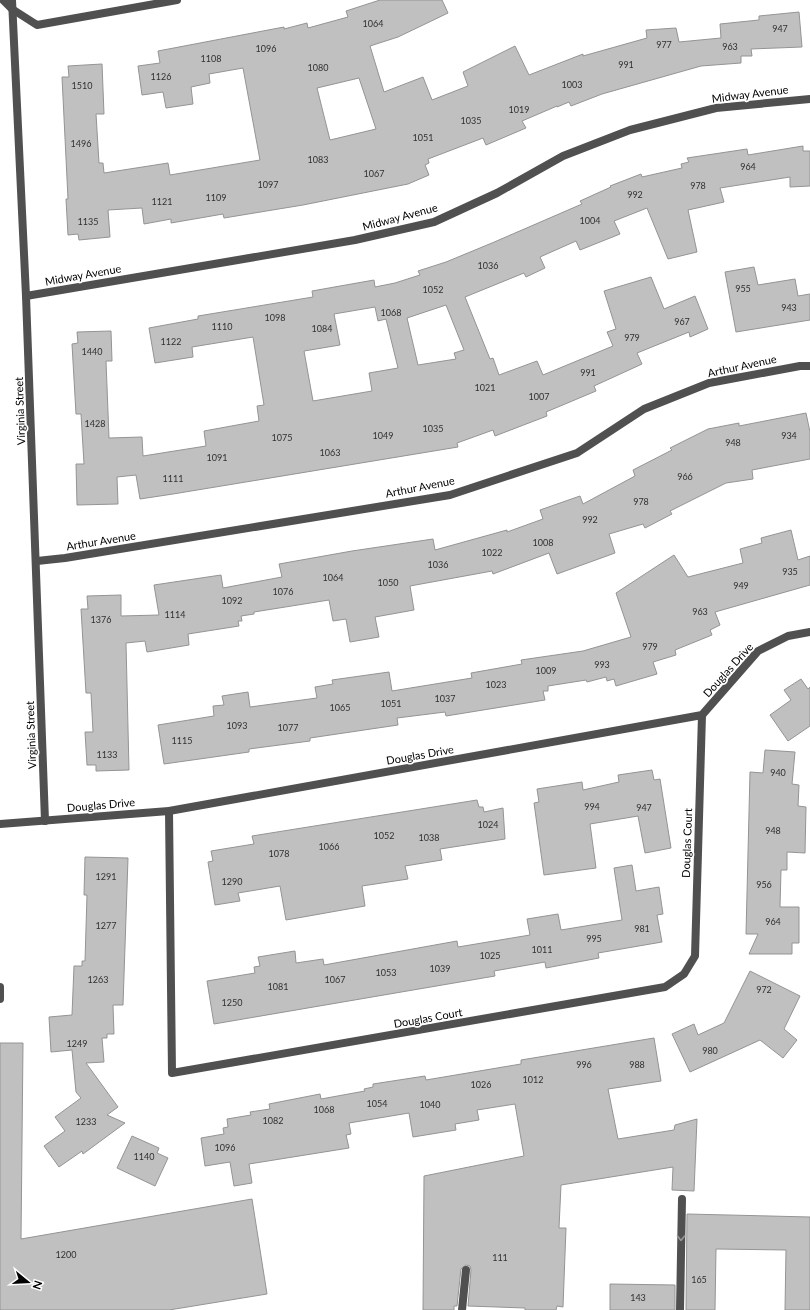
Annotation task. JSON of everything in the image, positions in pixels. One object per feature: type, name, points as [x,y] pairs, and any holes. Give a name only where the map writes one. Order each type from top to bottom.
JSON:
[{"type":"street","points":[[3,0],[12,9],[37,25],[177,0]]},
{"type":"street","name":"Virginia Street","points":[[12,0],[26,296],[45,821]]},
{"type":"street","name":"Midway Avenue","points":[[26,296],[355,240],[434,222],[497,193],[563,156],[630,130],[716,108],[810,99]]},
{"type":"street","name":"Arthur Avenue","points":[[36,561],[65,558],[450,495],[577,453],[644,409],[709,383],[793,367],[810,366]]},
{"type":"street","name":"Douglas Drive","points":[[0,824],[169,811],[702,716],[758,651],[788,636],[810,632]]},
{"type":"street","name":"Douglas Court","points":[[169,811],[172,1073],[665,988],[684,974],[695,956],[702,716]]},
{"type":"street","points":[[0,987],[0,999]]},
{"type":"street","points":[[680,1310],[682,1199]]},
{"type":"street","points":[[462,1310],[466,1270]]},
{"type":"building","points":[[380,0],[442,0],[448,13],[398,37],[370,46],[384,92],[423,77],[432,100],[468,86],[463,72],[515,46],[529,75],[583,54],[583,56],[647,38],[646,30],[676,28],[679,42],[721,38],[720,24],[759,20],[759,16],[799,12],[802,47],[751,49],[752,56],[741,56],[741,63],[701,66],[602,94],[571,106],[569,102],[557,106],[522,121],[526,128],[486,145],[483,138],[428,159],[429,163],[425,165],[429,175],[408,184],[303,205],[224,218],[223,214],[171,223],[171,219],[144,224],[142,208],[108,210],[110,237],[79,240],[78,234],[68,235],[66,199],[68,199],[62,77],[69,77],[68,66],[102,64],[104,114],[96,114],[99,163],[103,163],[104,173],[168,163],[170,175],[260,160],[243,68],[209,74],[210,83],[191,87],[193,104],[166,108],[163,92],[142,95],[138,66],[160,63],[158,51],[284,27],[284,29],[307,23],[308,28],[348,17],[346,11]],"holes":[[[359,78],[376,129],[330,140],[317,88]]]},
{"type":"building","points":[[803,146],[803,151],[810,151],[810,186],[790,187],[790,177],[720,188],[724,202],[688,210],[697,252],[668,259],[647,208],[614,221],[620,234],[580,250],[576,241],[540,257],[545,268],[526,277],[524,273],[465,297],[490,359],[493,358],[499,375],[537,361],[543,375],[613,346],[607,332],[616,329],[604,291],[651,277],[664,309],[695,296],[708,329],[690,337],[689,332],[637,353],[642,364],[594,386],[596,391],[546,412],[547,416],[495,436],[493,430],[457,443],[458,447],[140,499],[136,475],[117,477],[118,504],[77,505],[76,464],[84,464],[81,414],[76,414],[72,344],[78,343],[77,332],[111,331],[112,361],[106,361],[109,438],[142,437],[143,456],[206,446],[204,431],[259,421],[257,406],[264,405],[253,337],[192,347],[193,357],[155,363],[149,328],[198,319],[198,316],[313,297],[312,291],[374,280],[375,287],[395,283],[420,275],[418,271],[446,262],[582,204],[580,201],[611,187],[610,186],[641,174],[642,177],[682,168],[681,164],[689,162],[687,158],[747,149],[748,155]],"holes":[[[446,305],[464,350],[454,353],[456,359],[418,365],[407,318]],[[375,307],[378,321],[386,319],[398,368],[369,373],[372,391],[313,401],[304,351],[340,345],[334,314]]]},
{"type":"building","points":[[754,267],[758,285],[795,279],[798,296],[810,294],[810,320],[736,332],[725,272]]},
{"type":"building","points":[[806,413],[810,432],[810,459],[752,470],[753,479],[726,483],[670,511],[672,514],[645,528],[643,524],[609,534],[615,553],[557,574],[549,553],[493,574],[492,571],[410,586],[414,610],[375,617],[379,637],[350,642],[346,619],[333,621],[329,600],[254,612],[254,614],[241,616],[242,621],[238,621],[239,626],[188,634],[189,645],[147,652],[145,641],[126,643],[129,770],[96,771],[96,765],[87,765],[85,732],[93,732],[91,693],[86,693],[81,609],[88,609],[87,596],[121,595],[121,616],[159,615],[154,585],[221,575],[223,588],[282,577],[279,564],[433,539],[435,550],[507,530],[507,532],[543,519],[540,510],[580,496],[583,504],[635,476],[633,470],[672,450],[670,448],[708,429],[739,423],[739,426]]},
{"type":"building","points":[[791,530],[798,560],[810,556],[810,585],[715,612],[720,625],[710,630],[712,635],[675,650],[676,655],[653,662],[657,674],[616,686],[614,679],[607,681],[606,677],[587,682],[586,680],[548,686],[548,691],[543,691],[545,700],[446,716],[445,712],[397,718],[398,725],[310,738],[310,741],[249,749],[249,752],[164,764],[158,725],[214,716],[213,706],[224,705],[222,696],[248,692],[250,707],[317,698],[315,687],[333,684],[332,680],[389,672],[392,691],[472,678],[471,673],[522,664],[521,660],[583,651],[631,637],[616,593],[674,555],[688,577],[743,563],[740,549],[762,543],[761,538]]},
{"type":"building","points":[[801,679],[808,689],[810,687],[810,726],[788,741],[770,715],[791,700],[784,690]]},
{"type":"building","points":[[765,750],[795,752],[792,784],[799,785],[798,806],[806,807],[805,853],[787,852],[787,870],[781,870],[780,907],[799,907],[799,943],[792,943],[792,954],[749,954],[758,934],[746,934],[750,772],[763,773]]},
{"type":"building","points":[[652,770],[654,780],[660,779],[671,848],[645,853],[638,816],[590,824],[596,868],[544,875],[534,803],[539,802],[537,789],[582,782],[583,790],[619,782],[618,775]]},
{"type":"building","points":[[477,800],[479,807],[483,807],[484,812],[503,808],[505,839],[440,849],[442,860],[405,866],[408,879],[362,886],[365,906],[286,920],[280,886],[238,893],[240,901],[215,905],[208,862],[213,861],[211,851],[254,844],[252,836]]},
{"type":"building","points":[[85,857],[128,858],[123,1005],[113,1005],[114,1034],[107,1034],[107,1038],[102,1038],[104,1062],[86,1063],[118,1107],[107,1115],[125,1123],[83,1154],[82,1151],[59,1167],[44,1146],[65,1131],[55,1117],[81,1098],[76,1092],[72,1050],[51,1052],[49,1017],[72,1015],[74,966],[82,966],[82,961],[85,961],[87,895],[84,895]]},
{"type":"building","points":[[632,865],[636,891],[659,887],[663,914],[657,915],[662,942],[598,953],[599,958],[546,968],[545,962],[494,971],[495,976],[214,1024],[207,981],[255,973],[254,967],[260,966],[258,957],[295,951],[296,963],[323,959],[324,965],[457,941],[458,947],[530,935],[527,919],[558,914],[561,930],[622,920],[614,868]]},
{"type":"building","points":[[750,971],[800,996],[784,1029],[797,1040],[783,1058],[760,1040],[690,1072],[672,1034],[694,1024],[698,1035],[724,1023]]},
{"type":"building","points":[[654,1038],[661,1081],[608,1089],[618,1139],[674,1130],[675,1125],[697,1119],[694,1191],[672,1190],[673,1167],[561,1185],[559,1228],[566,1228],[563,1307],[557,1306],[556,1310],[525,1310],[525,1308],[468,1306],[471,1270],[470,1266],[466,1265],[461,1269],[457,1306],[454,1306],[454,1310],[423,1310],[424,1176],[524,1156],[515,1104],[477,1110],[479,1120],[455,1124],[456,1130],[413,1137],[409,1113],[349,1123],[351,1134],[346,1135],[349,1148],[249,1164],[252,1183],[234,1186],[230,1162],[205,1166],[201,1138],[224,1134],[223,1128],[228,1127],[227,1119],[251,1115],[250,1112],[270,1109],[269,1104],[320,1094],[321,1099],[365,1091],[364,1089],[373,1087],[373,1084],[425,1076],[426,1080],[521,1064],[521,1060]]},
{"type":"building","points":[[0,1043],[23,1043],[21,1239],[252,1199],[267,1294],[169,1310],[0,1310]]},
{"type":"building","points":[[132,1136],[159,1148],[157,1153],[168,1158],[155,1186],[117,1168]]},
{"type":"building","points":[[687,1214],[810,1217],[810,1310],[785,1310],[786,1250],[716,1249],[715,1310],[686,1310]]},
{"type":"building","points":[[610,1284],[675,1285],[675,1310],[610,1310]]}]
